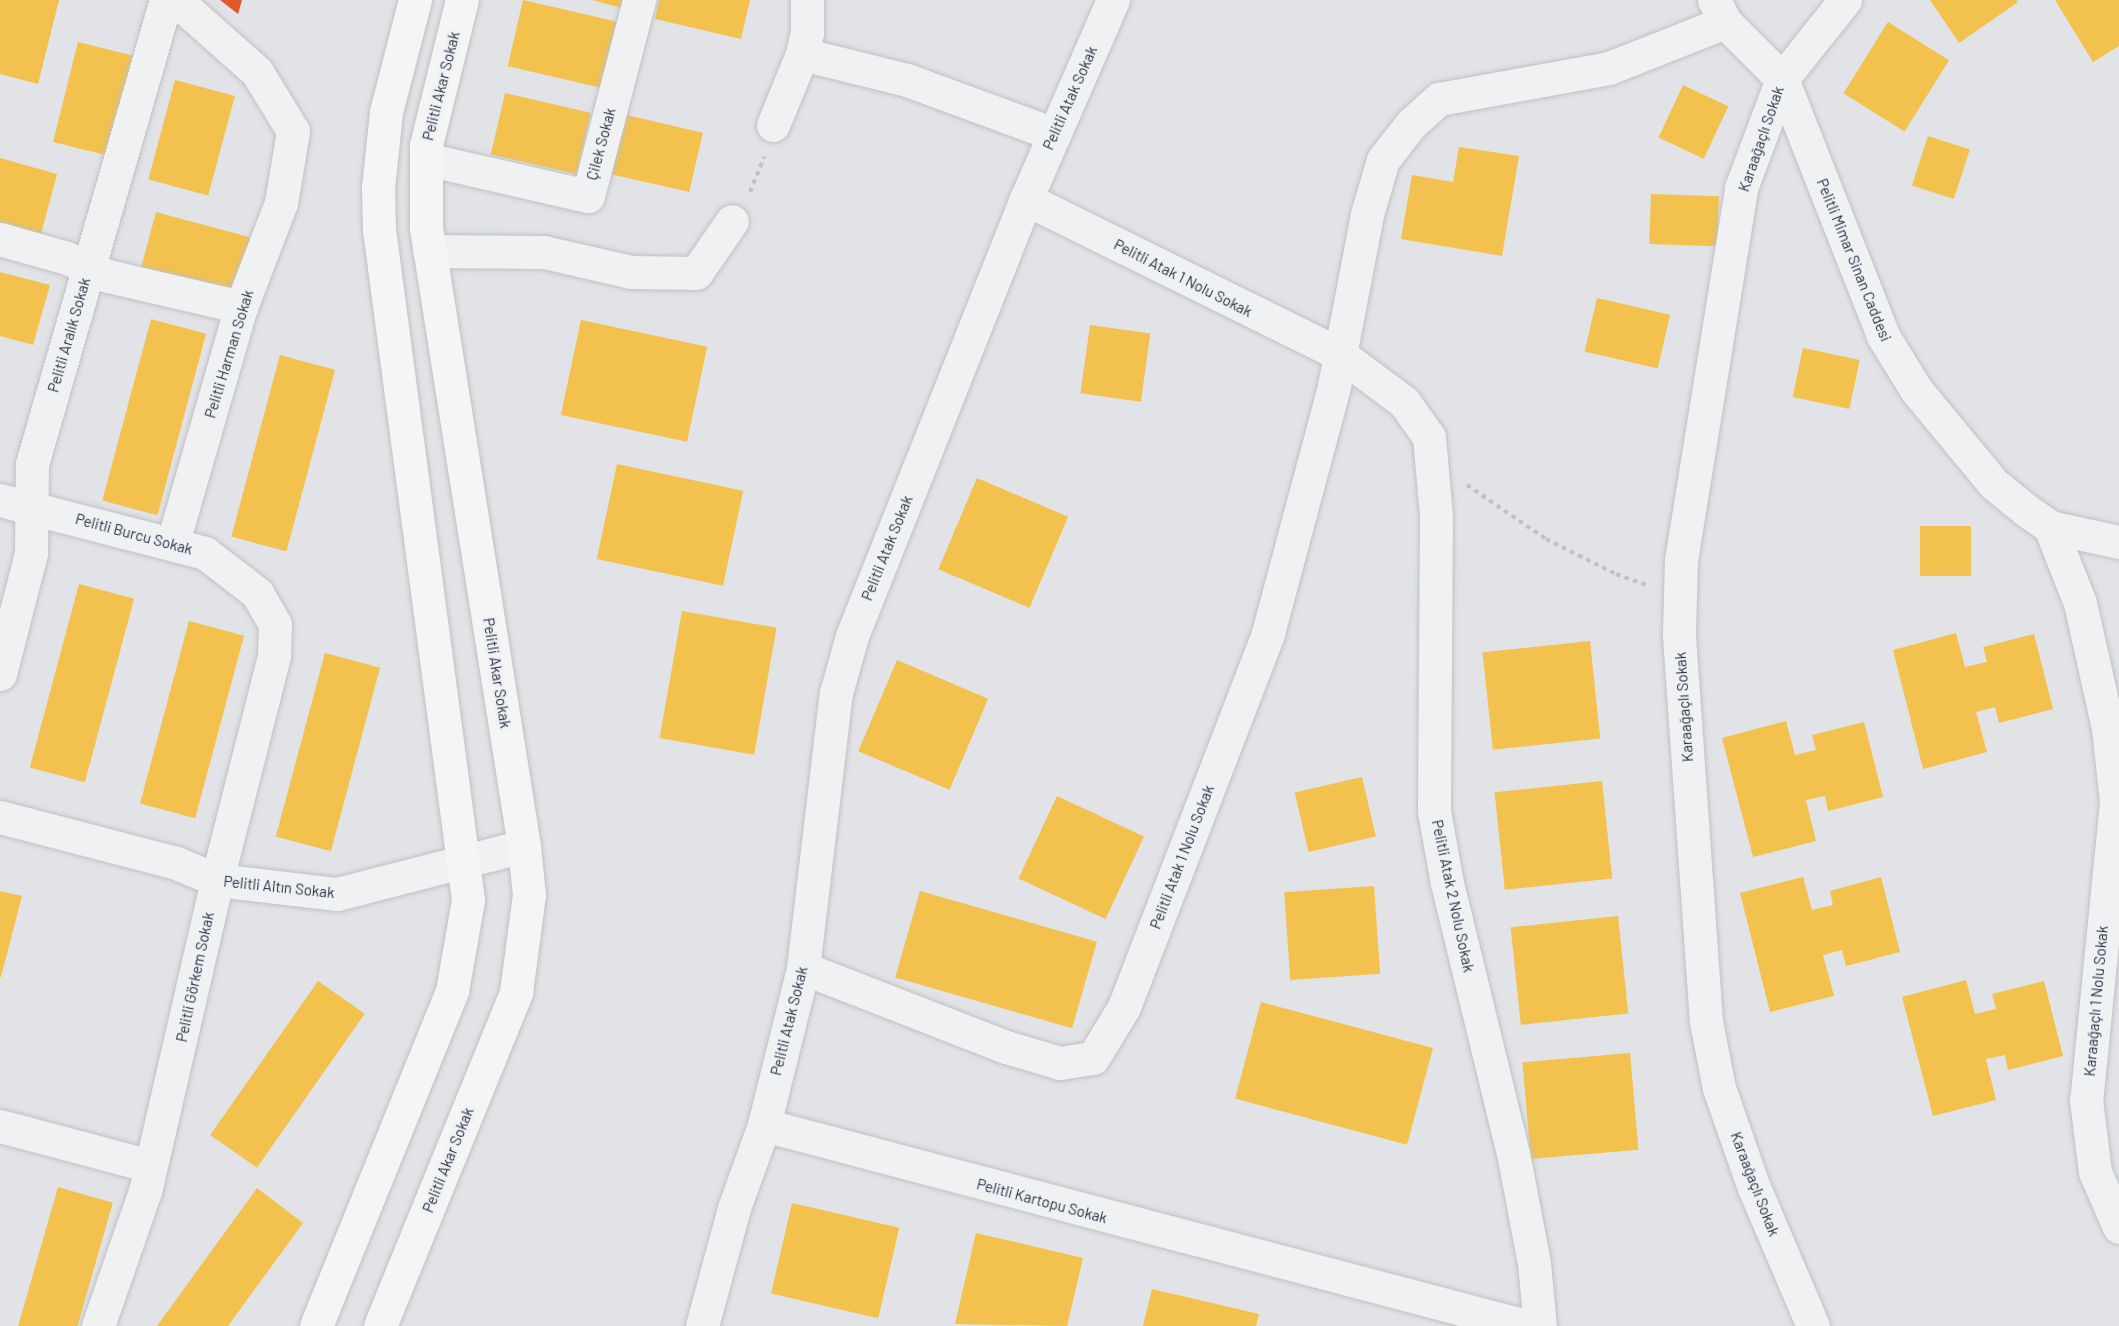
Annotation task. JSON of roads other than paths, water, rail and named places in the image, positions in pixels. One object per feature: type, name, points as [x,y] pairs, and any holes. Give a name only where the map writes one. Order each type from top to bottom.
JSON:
[{"type":"main road","points":[[316,1326],[452,991],[468,900],[379,229],[378,188],[386,112],[415,0]]},
{"type":"main road","name":"Pelitli Akar Sokak","points":[[380,1326],[516,992],[529,895],[524,846],[429,251],[426,159],[462,0]]},
{"type":"street","name":"Pelitli Aralık Sokak","points":[[0,674],[31,553],[15,503],[32,464],[166,0]]},
{"type":"street","name":"Pelitli Harman Sokak","points":[[173,542],[241,307],[281,203],[293,131],[257,72],[176,0]]},
{"type":"street","name":"Çilek Sokak","points":[[426,159],[588,196],[639,0]]},
{"type":"street","points":[[773,125],[802,54],[807,33],[807,0]]},
{"type":"street","name":"Pelitli Atak Sokak","points":[[764,1125],[803,968],[836,693],[852,636],[1026,199],[1113,0]]},
{"type":"street","name":"Karaağaçlı Sokak","points":[[1812,1326],[1738,1144],[1719,1088],[1706,1022],[1679,632],[1682,560],[1742,188],[1782,80],[1845,0]]},
{"type":"street","name":"Pelitli Mimar Sinan Caddesi","points":[[1720,11],[1782,80],[1883,336],[1917,391],[1994,484],[2050,526],[2119,542]]},
{"type":"street","name":"Pelitli Atak 1 Nolu Sokak","points":[[803,968],[1006,1047],[1060,1063],[1093,1058],[1124,1007],[1268,633],[1341,355],[1367,214],[1383,160],[1411,124],[1439,99],[1609,68],[1720,11]]},
{"type":"street","points":[[802,54],[907,80],[1054,134]]},
{"type":"street","name":"Pelitli Atak 1 Nolu Sokak","points":[[1026,199],[1341,355]]},
{"type":"street","points":[[429,251],[544,252],[631,272],[696,273],[732,221]]},
{"type":"street","points":[[0,239],[88,267],[108,276],[241,307]]},
{"type":"street","name":"Pelitli Atak 2 Nolu Sokak","points":[[1341,355],[1404,402],[1429,437],[1436,516],[1434,810],[1447,883],[1513,1153],[1534,1263],[1540,1326]]},
{"type":"street","name":"Pelitli Burcu Sokak","points":[[15,503],[173,542],[206,553],[257,593],[275,624]]},
{"type":"street","name":"Karaağaçlı 1 Nolu Sokak","points":[[2050,526],[2080,603],[2108,728],[2116,802],[2086,1100],[2095,1172],[2119,1227]]},
{"type":"street","name":"Pelitli Görkem Sokak","points":[[98,1326],[150,1166],[217,880],[272,666],[275,624]]},
{"type":"street","name":"Pelitli Altın Sokak","points":[[0,817],[176,863],[217,880],[337,894],[524,846]]},
{"type":"street","points":[[702,1326],[734,1208],[764,1125]]},
{"type":"street","name":"Pelitli Kartopu Sokak","points":[[764,1125],[1526,1326]]},
{"type":"street","points":[[0,1126],[150,1166]]}]
